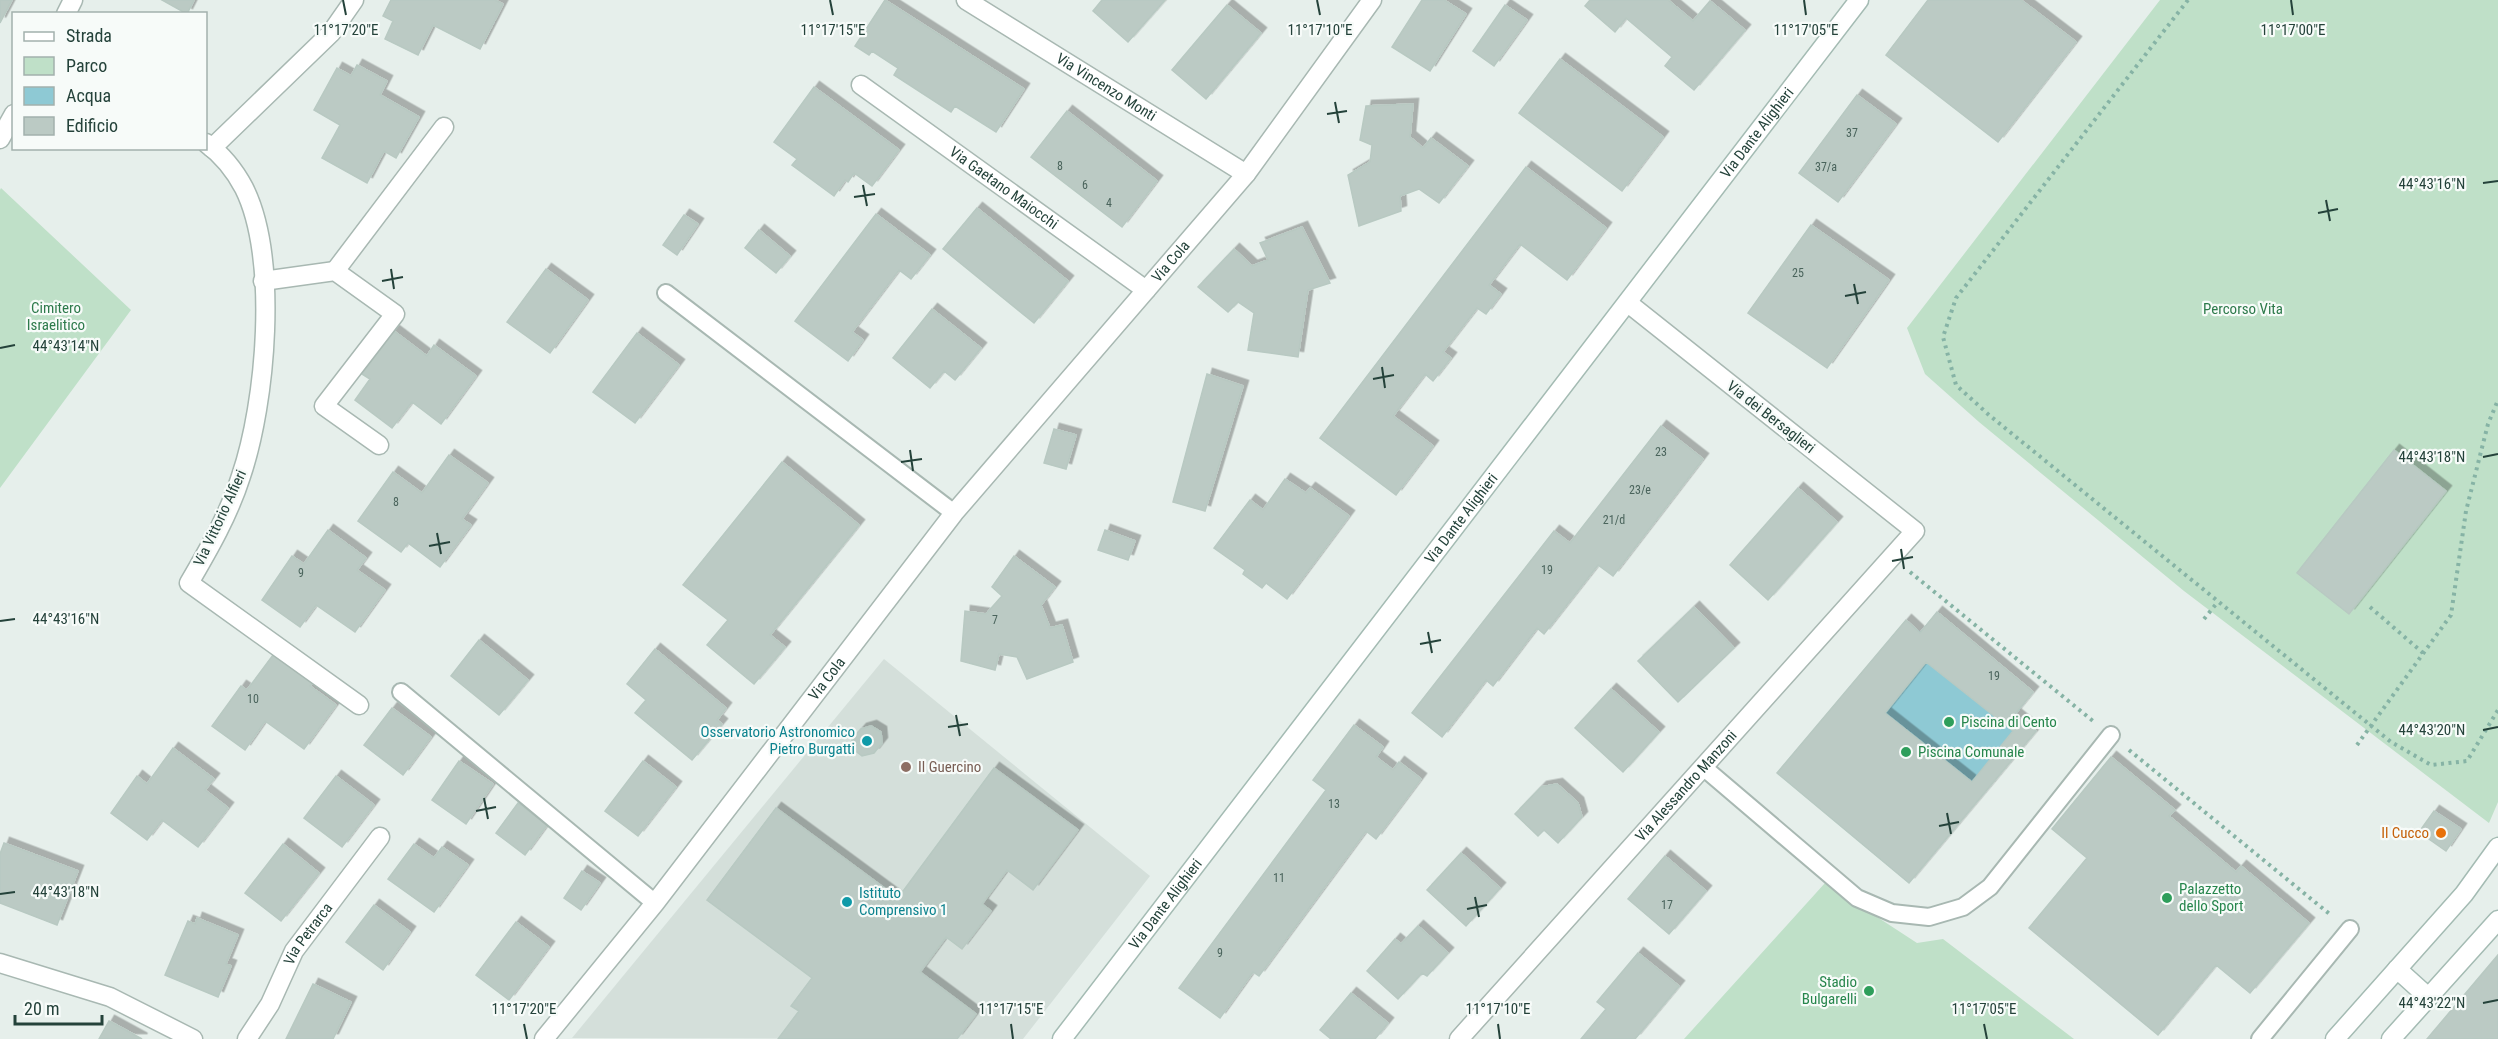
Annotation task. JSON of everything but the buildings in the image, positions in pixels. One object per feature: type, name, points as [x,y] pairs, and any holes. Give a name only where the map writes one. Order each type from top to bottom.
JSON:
[{"type":"street","name":"Via Vittorio Alfieri","points":[[354,0],[331,33],[209,146],[244,188],[256,223],[264,281],[262,360],[249,451],[231,502],[189,583],[359,705]]},
{"type":"street","name":"Via Vincenzo Monti","points":[[966,0],[1246,174]]},
{"type":"street","name":"Via Cola","points":[[544,1039],[655,903],[954,513],[1246,174],[1372,0]]},
{"type":"street","name":"Via Dante Alighieri","points":[[1062,1039],[1859,0]]},
{"type":"street","name":"Via Gaetano Maiocchi","points":[[861,85],[1146,290]]},
{"type":"street","points":[[0,140],[12,118]]},
{"type":"street","points":[[335,271],[444,127]]},
{"type":"street","points":[[264,281],[335,271],[395,314],[324,406],[379,445]]},
{"type":"street","name":"Via dei Bersaglieri","points":[[1628,303],[1915,531]]},
{"type":"street","name":"Via Alessandro Manzoni","points":[[1459,1039],[1915,531]]},
{"type":"street","name":"Via Petrarca","points":[[248,1039],[270,1004],[294,951],[380,837]]},
{"type":"street","points":[[2336,1039],[2481,874],[2498,847]]},
{"type":"street","points":[[2391,1039],[2498,920]]},
{"type":"street","points":[[0,963],[110,997],[193,1039]]},
{"type":"street","points":[[2397,969],[2428,997]]},
{"type":"lane","points":[[666,293],[954,513]]},
{"type":"lane","points":[[401,692],[655,903]]},
{"type":"lane","points":[[1703,767],[1857,898],[1892,913],[1929,917],[1963,907],[1990,887],[2111,735]]},
{"type":"lane","points":[[2260,1039],[2349,929]]},
{"type":"path","points":[[2188,0],[1956,298],[1942,337],[1956,385],[1989,415],[2217,603],[2391,742],[2431,765],[2467,761],[2498,710]]},
{"type":"path","points":[[2357,745],[2451,615],[2466,511],[2488,424],[2498,400]]},
{"type":"path","points":[[2204,619],[2217,603]]},
{"type":"path","points":[[2370,607],[2423,653]]},
{"type":"shaded area","name":"Il Guercino","points":[[884,659],[1150,876],[1023,1039],[572,1038]]},
{"type":"green space","name":"Percorso Vita","points":[[2160,0],[2498,0],[2498,802],[2489,823],[2184,591],[1979,422],[1925,374],[1907,328]]},
{"type":"green space","name":"Cimitero Israelitico","points":[[1,188],[131,310],[0,488],[0,190]]},
{"type":"green space","name":"Stadio Bulgarelli","points":[[1825,883],[1917,943],[1943,939],[2074,1039],[1684,1039]]},
{"type":"water","name":"Piscina Comunale","points":[[1937,612],[2033,692],[2016,714],[2036,731],[1909,883],[1777,773],[1906,620],[1920,632]]},
{"type":"place","name":"Piscina di Cento","points":[[1949,722]]},
{"type":"place","name":"Osservatorio Astronomico Pietro Burgatti","points":[[867,741]]},
{"type":"place","name":"Piscina Comunale","points":[[1906,752]]},
{"type":"place","name":"Il Guercino","points":[[906,767]]},
{"type":"place","name":"Il Cucco","points":[[2441,833]]},
{"type":"place","name":"Palazzetto dello Sport","points":[[2167,898]]},
{"type":"place","name":"Istituto Comprensivo 1","points":[[847,902]]},
{"type":"place","name":"Stadio Bulgarelli","points":[[1869,991]]}]
